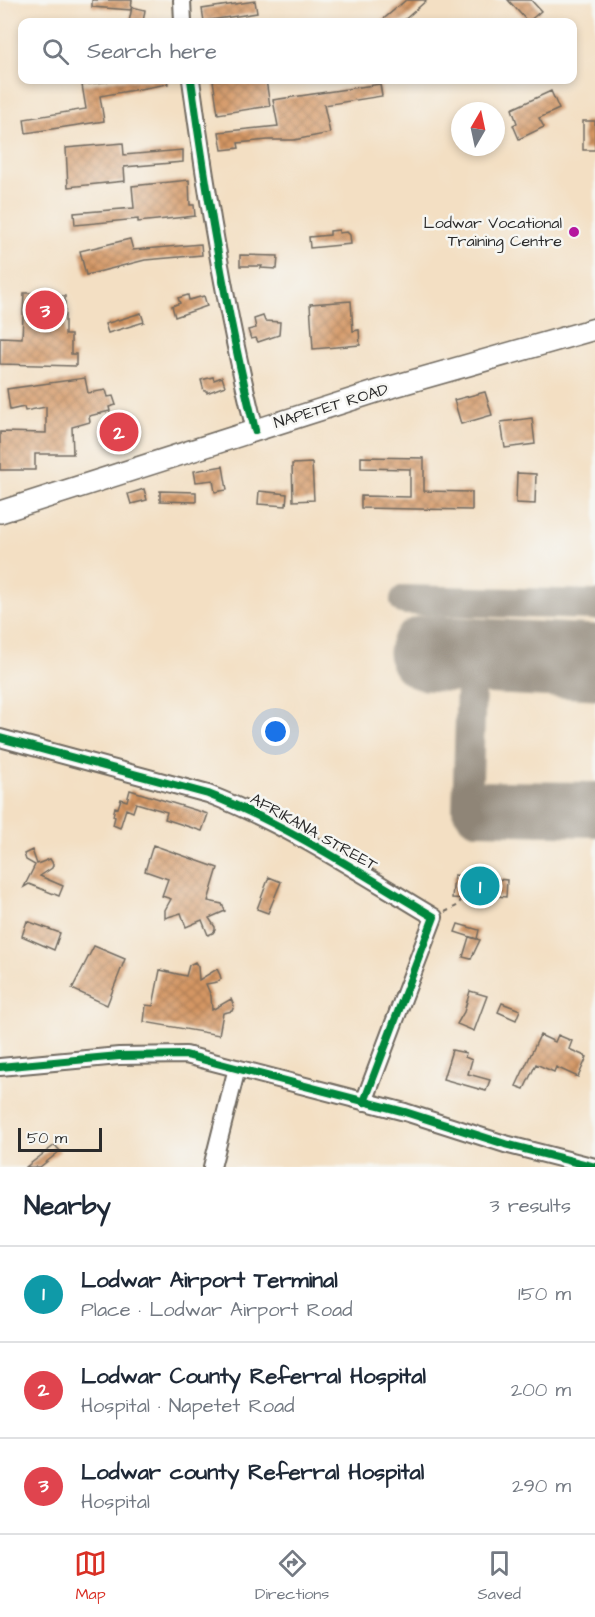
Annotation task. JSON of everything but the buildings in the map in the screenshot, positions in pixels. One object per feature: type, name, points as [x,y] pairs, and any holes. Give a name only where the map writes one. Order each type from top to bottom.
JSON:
[{"type":"main road","name":"NAPETET ROAD","points":[[0,512],[391,387],[595,329]]},
{"type":"street","points":[[182,0],[183,18]]},
{"type":"street","points":[[192,84],[215,246],[235,351],[255,430]]},
{"type":"street","name":"AFRIKANA STREET","points":[[0,738],[208,794],[238,805],[310,843],[434,917]]},
{"type":"street","points":[[364,1102],[434,917]]},
{"type":"street","points":[[0,1067],[119,1056],[172,1054],[209,1060],[405,1112],[505,1144],[595,1167]]},
{"type":"street","points":[[212,1167],[237,1068]]},
{"type":"path","points":[[434,917],[455,908],[461,899]]},
{"type":"taxiway","points":[[405,600],[595,605]]},
{"type":"taxiway","points":[[472,655],[467,810],[472,817],[476,819],[595,822]]},
{"type":"taxiway","points":[[468,791],[477,796],[595,797]]},
{"type":"runway","points":[[426,653],[595,662]]},
{"type":"cycle path","points":[[192,84],[218,256],[255,430]]},
{"type":"cycle path","points":[[0,738],[208,794],[238,806],[295,835],[434,917],[364,1102]]},
{"type":"cycle path","points":[[0,1067],[119,1056],[186,1055],[405,1112],[505,1144],[595,1167]]},
{"type":"place","name":"Lodwar Vocational Training Centre","points":[[574,232]]},
{"type":"place","name":"Lodwar county Referral Hospital","points":[[45,310]]},
{"type":"place","name":"Lodwar County Referral Hospital","points":[[119,432]]},
{"type":"place","name":"Lodwar Airport Terminal","points":[[480,886]]}]
